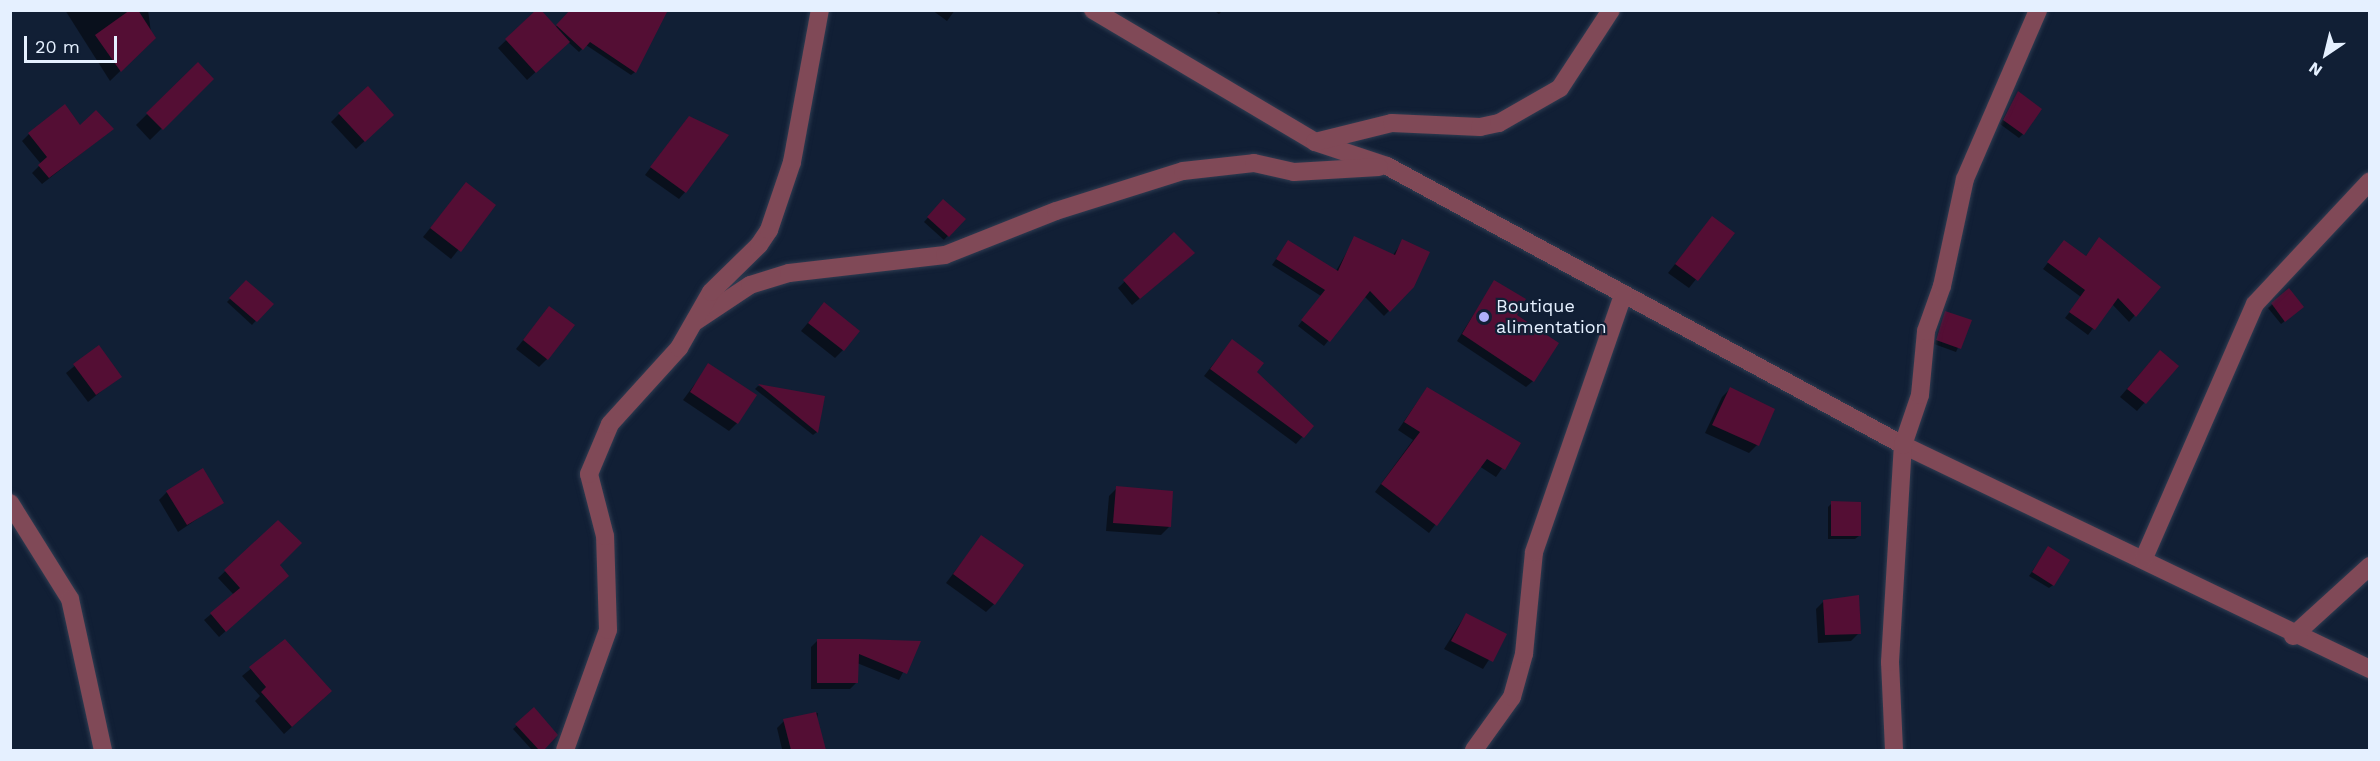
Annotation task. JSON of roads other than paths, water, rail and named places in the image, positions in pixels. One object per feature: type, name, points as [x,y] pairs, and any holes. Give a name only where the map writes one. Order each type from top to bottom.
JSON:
[{"type":"street","points":[[565,750],[608,630],[605,536],[589,474],[610,424],[679,348],[711,292],[759,246],[769,230],[792,162],[820,10]]},
{"type":"street","points":[[1093,10],[1315,142],[1387,166],[1903,445],[2144,558],[2293,636],[2370,669]]},
{"type":"street","points":[[1315,142],[1392,123],[1480,127],[1499,123],[1560,88],[1611,10]]},
{"type":"street","points":[[1893,750],[1890,662],[1903,445],[1920,395],[1926,332],[1942,286],[1965,179],[2038,10]]},
{"type":"street","points":[[693,323],[750,285],[789,273],[945,255],[1056,211],[1183,171],[1254,163],[1294,172],[1387,166]]},
{"type":"street","points":[[2144,558],[2255,304],[2370,181]]},
{"type":"street","points":[[1474,750],[1512,697],[1524,654],[1534,552],[1629,297]]},
{"type":"street","points":[[10,503],[70,599],[103,750]]},
{"type":"street","points":[[2293,636],[2370,566]]},
{"type":"place","name":"Boutique alimentation","points":[[1484,317]]}]
